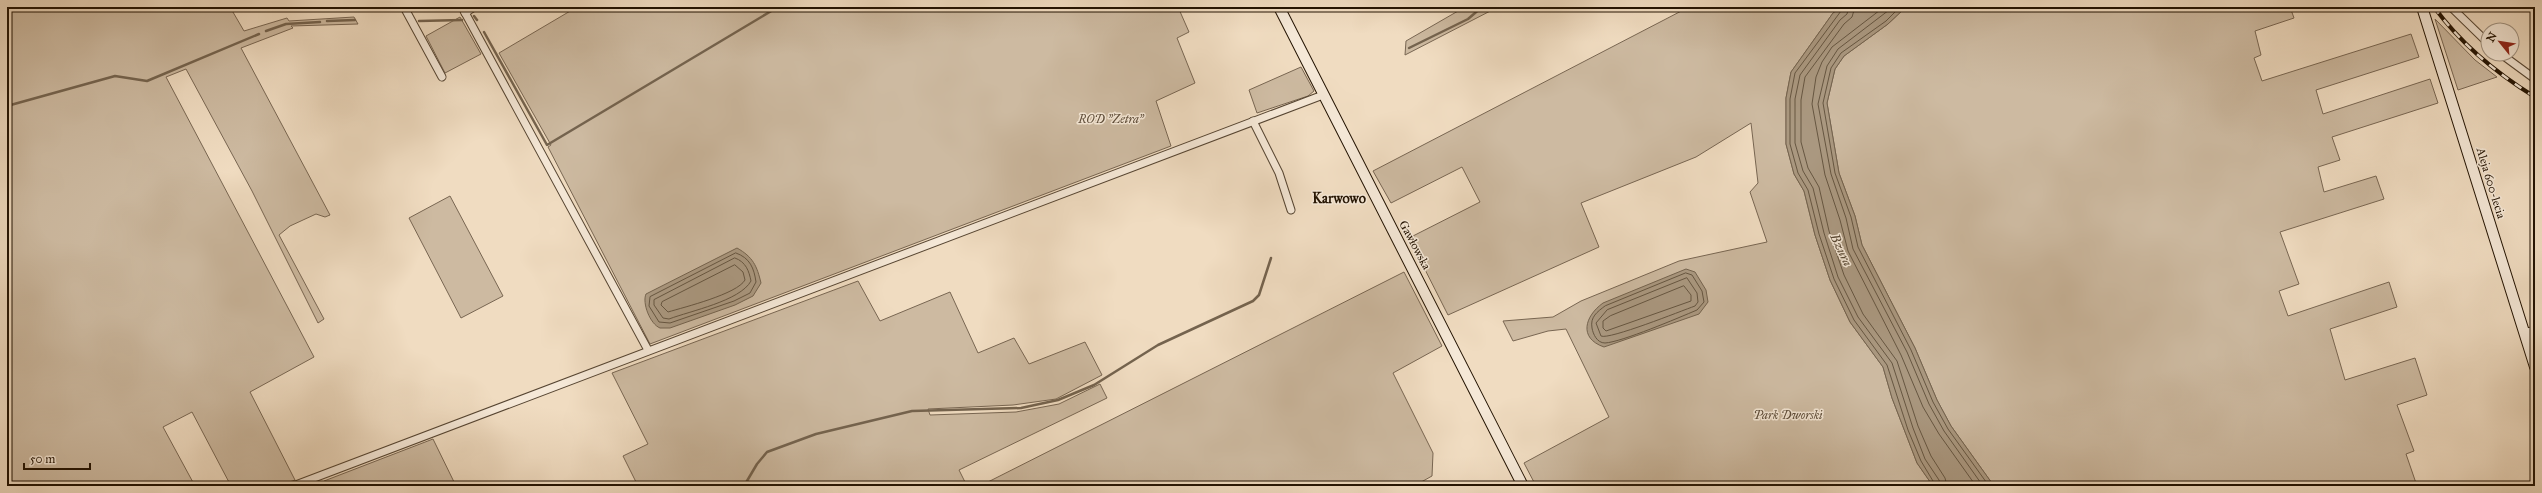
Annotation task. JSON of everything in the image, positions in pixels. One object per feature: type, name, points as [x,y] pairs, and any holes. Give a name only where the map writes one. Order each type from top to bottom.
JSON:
[{"type":"street","points":[[404,7],[442,77]]},
{"type":"street","points":[[474,7],[464,10],[648,350]]},
{"type":"street","name":"Gawłowska","points":[[1279,7],[1523,486]]},
{"type":"street","name":"Aleja 600-lecia","points":[[2422,7],[2535,367]]},
{"type":"street","points":[[2451,7],[2480,35]]},
{"type":"street","points":[[2512,62],[2535,79]]},
{"type":"street","points":[[292,486],[1323,95]]},
{"type":"street","points":[[1253,121],[1279,173],[1291,210]]},
{"type":"street","points":[[2524,333],[2535,330]]},
{"type":"green space","points":[[7,7],[230,7],[244,31],[287,18],[289,21],[354,17],[358,24],[291,26],[293,28],[241,48],[330,215],[325,217],[316,214],[290,226],[279,235],[324,319],[318,323],[252,191],[186,69],[166,77],[314,357],[250,392],[295,480],[278,486],[231,486],[192,412],[163,427],[195,486],[7,486]]},
{"type":"green space","name":"ROD \"Zetra\"","points":[[577,7],[1178,7],[1189,32],[1177,38],[1195,83],[1156,101],[1171,146],[650,344],[548,147],[551,145],[499,53]]},
{"type":"green space","points":[[1465,7],[1498,7],[1405,55],[1406,41]]},
{"type":"green space","name":"Park Dworski","points":[[1689,7],[1842,7],[1833,13],[1791,72],[1786,98],[1786,144],[1794,174],[1804,191],[1815,235],[1830,280],[1850,322],[1883,367],[1892,398],[1917,463],[1933,486],[1536,486],[1524,463],[1609,417],[1566,329],[1548,331],[1513,341],[1503,321],[1553,317],[1581,301],[1679,261],[1767,242],[1750,192],[1758,183],[1751,123],[1696,157],[1581,203],[1599,247],[1448,315],[1409,238],[1480,202],[1462,167],[1391,203],[1373,171]]},
{"type":"green space","points":[[1906,7],[2290,7],[2294,18],[2255,31],[2261,55],[2254,58],[2262,81],[2411,34],[2419,57],[2316,90],[2323,114],[2430,79],[2438,103],[2332,137],[2340,160],[2318,167],[2324,192],[2376,176],[2384,199],[2280,232],[2299,284],[2279,291],[2288,316],[2389,282],[2397,307],[2330,329],[2345,380],[2415,358],[2427,395],[2397,405],[2414,451],[2406,454],[2417,486],[1994,486],[1951,426],[1937,400],[1915,348],[1862,245],[1855,216],[1839,173],[1827,103],[1835,69],[1844,56],[1888,24]]},
{"type":"green space","points":[[460,17],[481,54],[445,73],[426,36]]},
{"type":"green space","points":[[2435,19],[2475,60],[2497,77],[2458,90]]},
{"type":"green space","points":[[1301,67],[1314,91],[1308,96],[1257,113],[1249,90]]},
{"type":"green space","points":[[450,196],[503,296],[461,318],[409,218]]},
{"type":"green space","points":[[1404,272],[1442,346],[1393,373],[1433,453],[1432,476],[1414,486],[980,486]]},
{"type":"green space","points":[[858,281],[880,321],[950,292],[978,353],[1014,338],[1029,364],[1085,342],[1102,375],[1056,399],[1013,405],[928,409],[930,415],[1016,412],[1059,404],[1100,384],[1107,398],[959,470],[967,486],[638,486],[623,456],[648,444],[612,373]]},
{"type":"green space","points":[[433,439],[456,486],[327,486],[324,481]]},
{"type":"water","name":"Bzura","points":[[1842,7],[1906,7],[1888,24],[1844,56],[1835,69],[1827,103],[1839,173],[1855,216],[1862,245],[1915,348],[1937,400],[1951,426],[1994,486],[1933,486],[1917,463],[1892,398],[1883,367],[1850,322],[1830,280],[1815,235],[1804,191],[1794,174],[1786,144],[1786,98],[1791,72],[1833,13]]},
{"type":"water","points":[[737,248],[754,262],[758,272],[761,283],[753,296],[735,305],[670,328],[660,328],[656,326],[650,318],[646,308],[646,294]]},
{"type":"water","points":[[1686,269],[1695,272],[1706,290],[1708,302],[1699,314],[1604,347],[1590,338],[1587,326],[1589,320],[1592,314],[1603,303]]},
{"type":"waterway","points":[[484,32],[547,145],[778,7]]},
{"type":"waterway","points":[[1409,48],[1468,19],[1482,7]]},
{"type":"waterway","points":[[474,16],[477,20]]},
{"type":"waterway","points":[[327,21],[355,20]]},
{"type":"waterway","points":[[419,21],[462,20]]},
{"type":"waterway","points":[[266,31],[286,24],[320,22]]},
{"type":"waterway","points":[[7,106],[115,76],[147,81],[259,34]]},
{"type":"waterway","points":[[744,486],[757,464],[767,452],[816,434],[912,411],[1021,408],[1058,400],[1094,385],[1158,345],[1253,301],[1259,295],[1271,258]]},
{"type":"railway","points":[[2434,7],[2444,21],[2480,57],[2493,68],[2535,97]]},
{"type":"district","name":"Karwowo","points":[[1339,198]]}]
